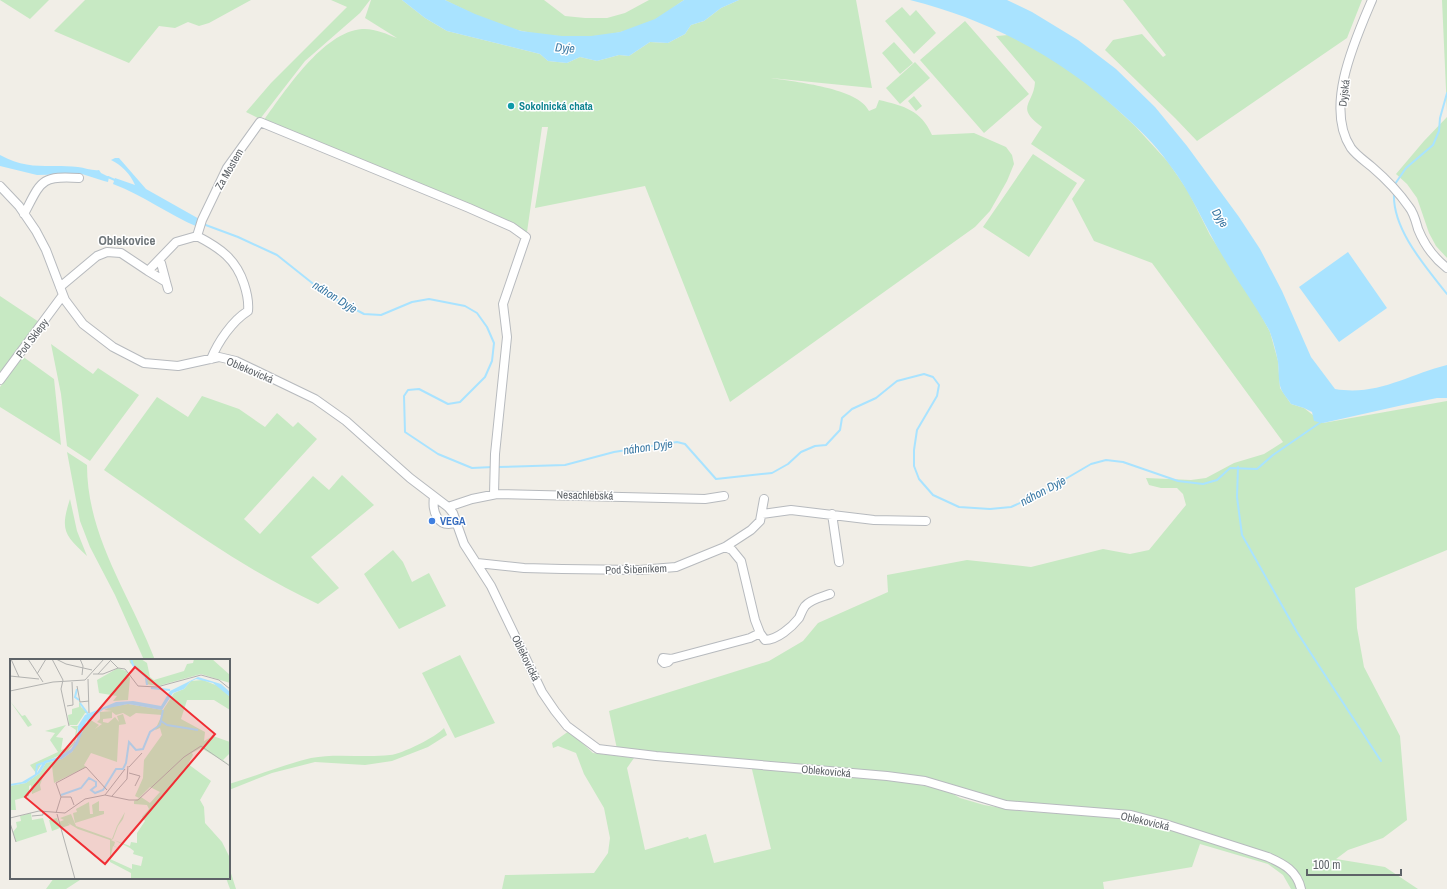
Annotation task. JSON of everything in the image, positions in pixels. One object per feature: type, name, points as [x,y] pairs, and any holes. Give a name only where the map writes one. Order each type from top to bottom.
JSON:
[{"type":"street","name":"Dyjská","points":[[1372,0],[1355,39],[1348,64],[1342,96],[1341,124],[1351,149],[1394,186],[1410,208],[1424,242],[1440,263],[1447,268]]},
{"type":"street","name":"Za Mostem","points":[[198,233],[202,220],[227,168],[260,122],[512,227],[526,237],[502,304],[507,337],[494,462],[494,494]]},
{"type":"street","points":[[24,214],[43,182],[55,177],[79,178]]},
{"type":"street","name":"Oblekovická","points":[[1,191],[24,214],[46,250],[62,291],[83,324],[113,347],[144,363],[178,366],[219,357],[236,361],[315,399],[346,421],[410,478],[448,507],[453,513],[455,523],[464,544],[491,586],[542,692],[554,711],[567,726],[598,749],[656,756],[887,776],[925,781],[1006,805],[1131,816],[1165,824],[1268,857],[1282,863],[1292,871],[1301,889]]},
{"type":"street","points":[[148,271],[176,242],[198,233],[226,253],[233,260],[240,271],[249,301],[248,311],[240,316],[215,349],[211,359]]},
{"type":"street","name":"Pod Sklepy","points":[[0,380],[62,291],[97,256],[107,252],[121,253],[167,285],[161,263],[158,261]]},
{"type":"street","name":"Nesachlebská","points":[[448,507],[472,498],[494,494],[520,493],[705,499],[724,496]]},
{"type":"street","points":[[434,497],[434,512],[438,520],[443,524],[449,525],[455,523]]},
{"type":"street","name":"Pod Šibeníkem","points":[[477,563],[524,568],[570,569],[639,570],[676,567],[725,547],[751,530],[760,521],[764,499]]},
{"type":"street","points":[[762,514],[791,510],[874,520],[926,521]]},
{"type":"street","points":[[832,514],[839,562]]},
{"type":"street","points":[[725,547],[732,550],[741,561],[755,620],[760,633],[766,640],[772,640],[783,632],[799,618],[805,606],[813,600],[830,594]]},
{"type":"street","points":[[671,659],[750,638],[760,633]]},
{"type":"green space","points":[[0,0],[49,0],[30,19]]},
{"type":"green space","points":[[85,0],[251,0],[209,23],[199,26],[188,22],[175,28],[159,26],[129,63],[54,31]]},
{"type":"green space","points":[[331,0],[370,0],[360,13],[305,61],[260,119],[246,112],[271,83],[347,7]]},
{"type":"green space","points":[[371,0],[402,0],[425,18],[447,31],[540,54],[548,61],[567,63],[580,57],[597,61],[619,55],[629,56],[650,42],[668,43],[685,34],[691,25],[704,21],[721,8],[739,0],[856,0],[872,88],[771,78],[825,87],[840,92],[863,103],[869,111],[876,108],[879,100],[896,104],[911,110],[923,120],[932,135],[974,133],[1006,147],[1012,155],[1014,164],[1007,181],[990,211],[975,227],[730,402],[645,186],[535,208],[548,127],[542,127],[527,232],[264,120],[306,65],[319,51],[333,40],[347,33],[362,29],[376,30],[397,38],[365,18]]},
{"type":"green space","points":[[445,0],[544,0],[565,16],[607,18],[625,13],[649,0],[684,0],[660,17],[641,26],[608,34],[573,37],[538,34],[512,29],[482,18]]},
{"type":"green space","points":[[1123,0],[1362,0],[1347,38],[1197,141],[1105,50],[1113,40],[1142,34],[1163,57],[1166,55]]},
{"type":"green space","points":[[1442,0],[1447,0],[1447,112]]},
{"type":"green space","points":[[902,7],[910,16],[916,10],[936,33],[914,54],[885,21]]},
{"type":"green space","points":[[965,21],[1029,94],[984,133],[920,60]]},
{"type":"green space","points":[[1009,35],[1051,58],[1095,89],[1135,126],[1168,162],[1188,191],[1210,235],[1256,306],[1270,332],[1278,361],[1280,388],[1291,404],[1304,408],[1323,423],[1447,401],[1447,550],[1355,588],[1357,628],[1364,667],[1400,736],[1407,820],[1383,838],[1348,850],[1336,859],[1385,867],[1418,889],[1304,889],[1290,865],[1284,860],[1158,819],[1019,804],[986,798],[941,782],[888,779],[946,790],[960,798],[984,805],[1020,811],[1125,818],[1161,827],[1267,859],[1290,872],[1298,889],[1291,889],[1283,875],[1268,864],[1200,844],[1192,867],[1103,882],[1104,889],[502,889],[505,875],[594,873],[608,853],[610,838],[604,808],[584,774],[576,753],[558,746],[553,748],[552,743],[569,731],[593,753],[634,758],[627,768],[645,850],[688,837],[689,839],[706,834],[714,863],[771,849],[750,761],[617,749],[609,711],[769,661],[803,641],[818,623],[888,592],[887,575],[967,560],[1031,567],[1103,549],[1130,554],[1149,550],[1186,505],[1183,494],[1177,488],[1161,488],[1149,485],[1146,478],[1191,480],[1206,478],[1234,463],[1264,454],[1283,442],[1152,263],[1094,241],[1072,199],[1085,180],[1031,144],[1042,127],[1029,115],[1027,110],[1035,82],[996,36]]},
{"type":"green space","points":[[894,42],[913,63],[900,74],[882,53]]},
{"type":"green space","points":[[915,62],[930,78],[900,104],[886,88]]},
{"type":"green space","points":[[914,96],[922,106],[916,111],[908,101]]},
{"type":"green space","points":[[1447,117],[1447,258],[1436,246],[1429,233],[1417,198],[1407,184],[1396,174]]},
{"type":"green space","points":[[1033,154],[1077,183],[1029,257],[983,227]]},
{"type":"green space","points":[[0,296],[39,322],[0,376]]},
{"type":"green space","points":[[51,344],[93,374],[98,368],[139,395],[90,461],[67,446],[61,394]]},
{"type":"green space","points":[[22,356],[54,379],[61,445],[0,407],[0,387]]},
{"type":"green space","points":[[202,396],[239,409],[265,427],[277,413],[293,427],[298,422],[317,439],[244,519],[260,534],[313,476],[329,490],[342,475],[374,505],[311,557],[339,588],[318,604],[235,559],[104,470],[157,397],[188,417]]},
{"type":"green space","points":[[67,452],[87,465],[89,491],[94,517],[102,541],[155,659],[144,659],[115,595],[90,547],[80,521]]},
{"type":"green space","points":[[70,499],[77,531],[87,556],[73,543],[66,531],[65,518]]},
{"type":"green space","points":[[393,550],[403,562],[412,582],[429,573],[446,606],[399,629],[364,574]]},
{"type":"green space","points":[[460,655],[495,723],[455,738],[422,673]]},
{"type":"green space","points":[[444,728],[447,735],[428,747],[392,761],[365,765],[315,762],[272,773],[230,790],[230,784],[311,758],[330,756],[380,756],[395,754],[427,740]]},
{"type":"green space","points":[[230,870],[236,889],[230,889],[226,879],[230,879]]},
{"type":"green space","points":[[53,879],[81,879],[66,889],[46,889]]},
{"type":"water","name":"Dyje","points":[[402,0],[445,0],[475,14],[521,31],[562,36],[591,36],[620,32],[655,19],[684,0],[739,0],[721,8],[704,21],[691,25],[685,34],[668,43],[650,42],[629,56],[619,55],[597,61],[580,57],[567,63],[548,61],[540,54],[447,31],[425,18]]},
{"type":"water","name":"Dyje","points":[[910,0],[1007,0],[1032,12],[1078,40],[1116,69],[1155,107],[1187,146],[1239,217],[1260,249],[1282,291],[1311,357],[1335,389],[1365,390],[1379,387],[1447,365],[1447,398],[1437,398],[1323,423],[1314,421],[1312,412],[1291,404],[1280,386],[1278,362],[1269,330],[1215,244],[1191,197],[1177,175],[1164,157],[1146,137],[1098,93],[1049,58],[1023,43],[968,18],[940,8]]},
{"type":"water","points":[[0,155],[10,160],[30,165],[68,166],[99,170],[101,173],[109,177],[108,182],[82,174],[37,175],[0,166]]},
{"type":"water","points":[[119,158],[146,189],[201,220],[198,227],[113,184],[115,178],[135,185],[125,170],[111,160]]},
{"type":"water","points":[[1348,252],[1387,308],[1339,342],[1299,287]]},
{"type":"waterway","points":[[1395,184],[1406,168],[1433,145],[1439,131],[1440,118],[1447,93]]},
{"type":"waterway","points":[[108,177],[117,181]]},
{"type":"waterway","points":[[1394,193],[1398,220],[1404,233],[1420,259],[1447,294]]},
{"type":"waterway","name":"náhon Dyje","points":[[203,224],[238,237],[277,255],[326,294],[364,314],[381,315],[412,302],[429,299],[465,306],[477,313],[487,327],[494,343],[492,361],[485,377],[460,402],[448,404],[419,389],[408,390],[404,396],[405,432],[438,454],[472,468],[493,467]]},
{"type":"waterway","name":"náhon Dyje","points":[[498,467],[565,465],[614,452],[677,442],[685,444],[716,479],[772,473],[788,464],[801,452],[815,446],[826,445],[840,430],[842,418],[852,409],[876,398],[897,381],[924,374],[933,377],[939,385],[937,396],[917,430],[914,450],[914,466],[919,479],[933,495],[959,507],[990,509],[1011,507],[1038,495],[1091,464],[1106,460],[1123,462],[1178,481],[1203,484],[1217,480],[1230,468],[1257,469],[1273,455],[1321,422]]},
{"type":"waterway","points":[[1238,467],[1237,497],[1242,535],[1297,632],[1381,761]]},
{"type":"place","name":"Sokolnická chata","points":[[511,106]]},
{"type":"place","name":"VEGA","points":[[432,521]]},
{"type":"district","name":"Oblekovice","points":[[127,240]]}]
